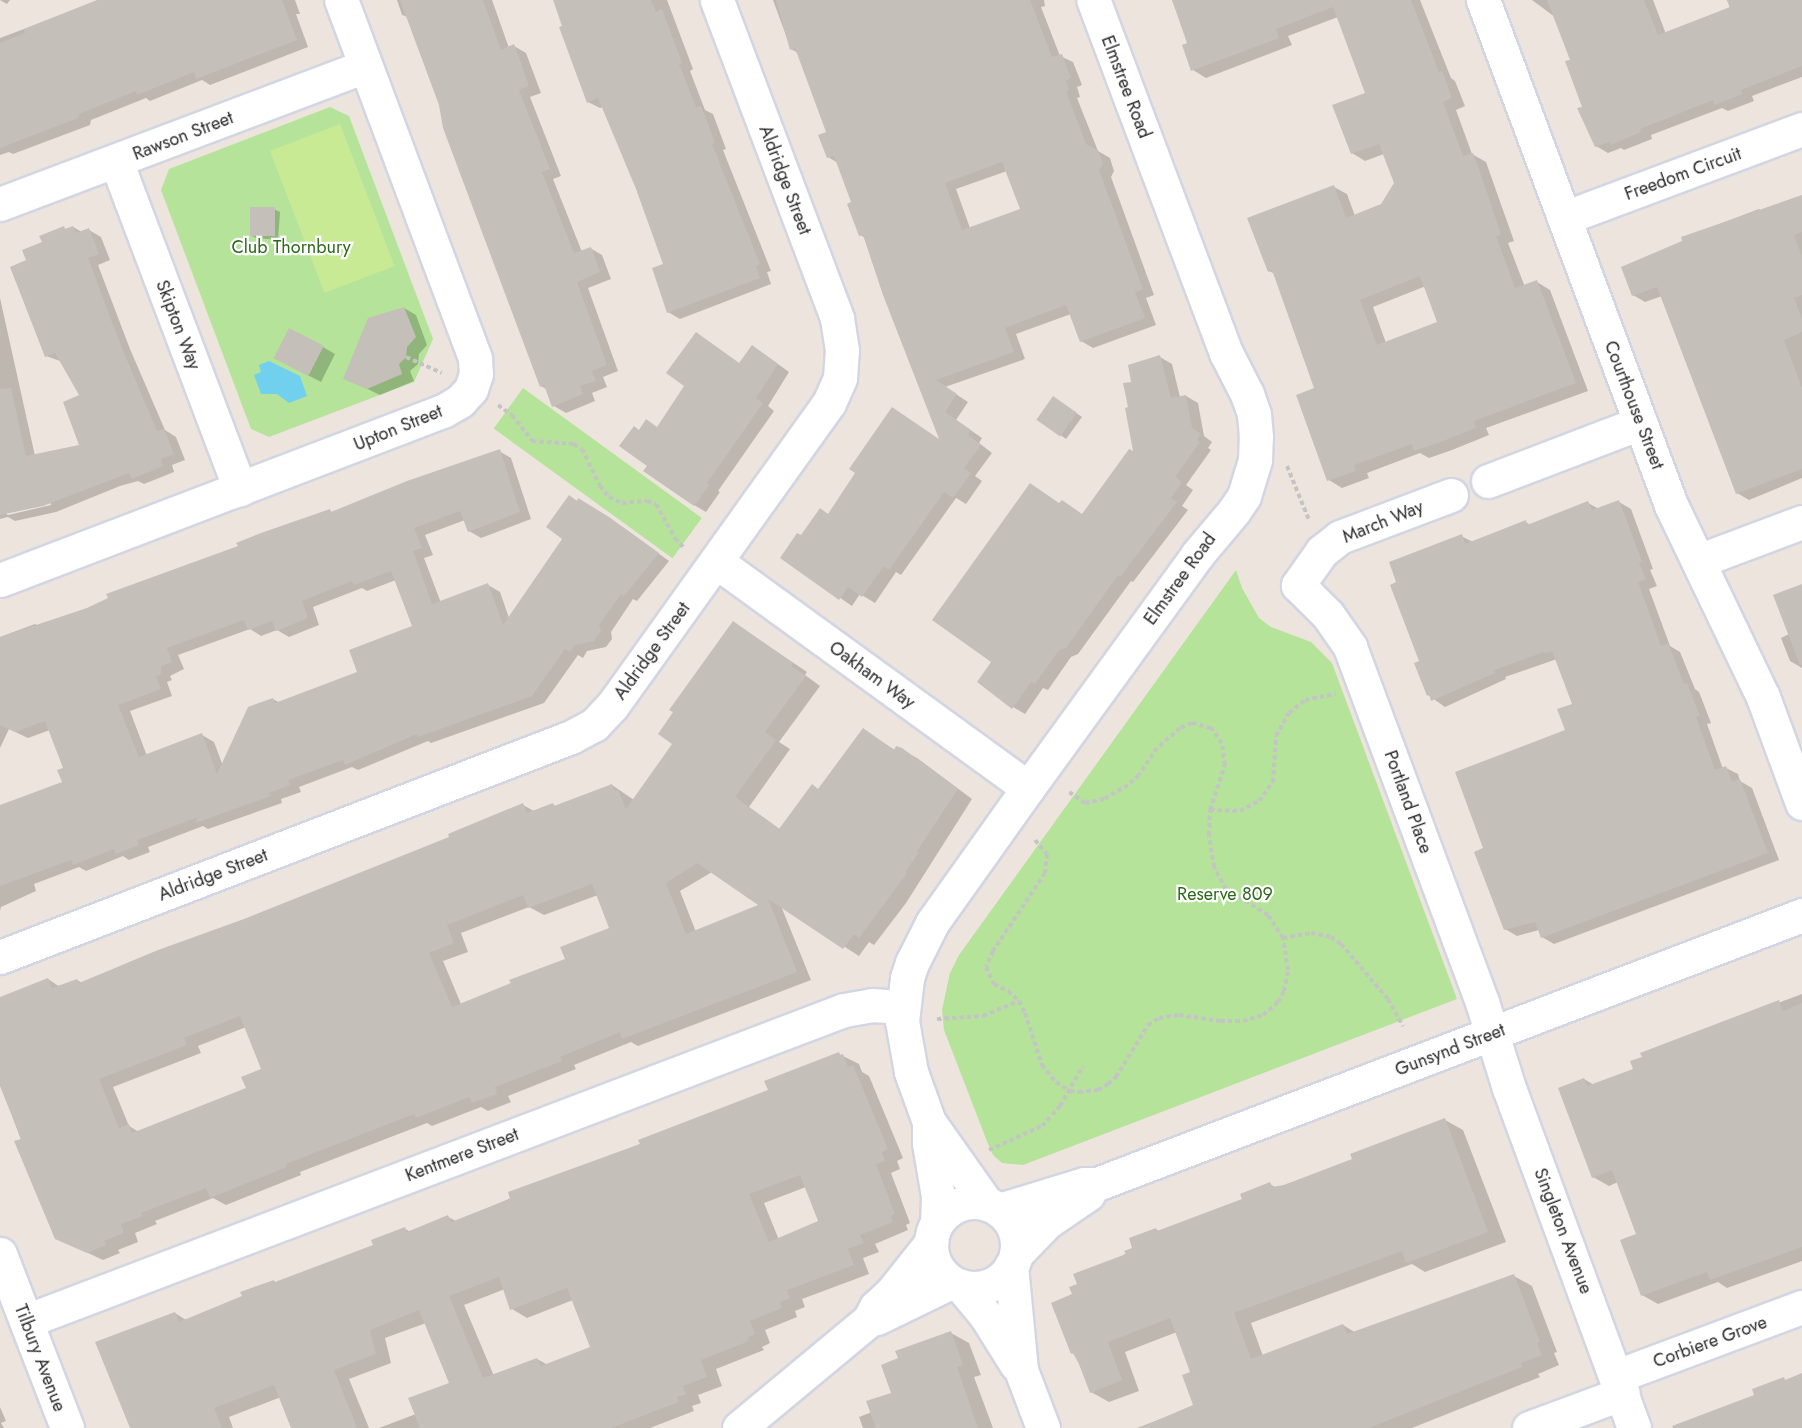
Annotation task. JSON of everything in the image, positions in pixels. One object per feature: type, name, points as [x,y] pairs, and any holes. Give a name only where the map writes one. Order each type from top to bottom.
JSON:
[{"type":"street","name":"Upton Street","points":[[0,580],[443,411],[460,401],[471,389],[477,374],[476,358],[341,0]]},
{"type":"street","name":"Aldridge Street","points":[[0,957],[582,732],[612,706],[829,403],[840,378],[842,350],[837,318],[717,0]]},
{"type":"street","name":"Elmstree Road","points":[[993,1207],[929,1122],[906,1055],[902,1007],[912,963],[932,923],[1197,555],[1244,496],[1255,460],[1257,437],[1254,414],[1247,394],[1226,353],[1093,0]]},
{"type":"street","name":"Courthouse Street","points":[[1483,0],[1671,505],[1762,697],[1802,802]]},
{"type":"street","name":"Rawson Street","points":[[0,204],[366,66]]},
{"type":"street","name":"Freedom Circuit","points":[[1564,218],[1802,129]]},
{"type":"street","name":"Skipton Way","points":[[116,161],[240,489]]},
{"type":"street","points":[[1488,481],[1640,423]]},
{"type":"street","name":"March Way","points":[[1298,585],[1322,551],[1340,537],[1451,495]]},
{"type":"street","points":[[1698,561],[1802,522]]},
{"type":"street","name":"Oakham Way","points":[[717,562],[1028,788]]},
{"type":"street","name":"Portland Place","points":[[1298,585],[1328,615],[1350,647],[1492,1035]]},
{"type":"street","name":"Gunsynd Street","points":[[993,1207],[1084,1184],[1097,1184],[1802,915]]},
{"type":"street","name":"Kentmere Street","points":[[26,1321],[844,1010],[872,1005],[902,1007]]},
{"type":"street","name":"Singleton Avenue","points":[[1492,1035],[1509,1088],[1620,1384],[1634,1428]]},
{"type":"street","name":"Elmstree Road","points":[[929,1122],[929,1143],[938,1196],[934,1233]]},
{"type":"street","name":"Gunsynd Street","points":[[1013,1260],[1047,1222],[1088,1194],[1097,1184]]},
{"type":"street","points":[[739,1428],[869,1320],[876,1307],[892,1292],[954,1207],[964,1203],[993,1207],[1014,1230],[1013,1260],[1021,1370],[1043,1428]]},
{"type":"street","points":[[934,1233],[936,1266],[986,1316],[1011,1358],[1021,1370]]},
{"type":"street","name":"Tilbury Avenue","points":[[0,1254],[67,1428]]},
{"type":"street","points":[[869,1320],[884,1316],[956,1284],[984,1287],[995,1282],[1013,1260]]},
{"type":"street","name":"Corbiere Grove","points":[[1529,1428],[1620,1384],[1802,1307]]},
{"type":"path","points":[[406,357],[443,374]]},
{"type":"path","points":[[495,403],[512,415],[532,441],[574,444],[582,449],[600,486],[609,497],[622,503],[647,501],[656,504],[675,538],[685,548],[700,560],[717,562]]},
{"type":"path","points":[[1257,437],[1278,444],[1322,551]]},
{"type":"path","points":[[1210,810],[1240,811],[1259,801],[1267,793],[1275,771],[1276,736],[1280,725],[1296,705],[1315,697],[1366,690]]},
{"type":"path","points":[[1035,840],[1047,854],[1045,873],[993,951],[986,968],[994,984],[1008,991],[1019,1001],[1042,1065],[1056,1082],[1070,1091],[1089,1092],[1108,1084],[1116,1077],[1148,1025],[1159,1018],[1179,1015],[1231,1022],[1263,1015],[1278,1002],[1287,981],[1283,938],[1268,915],[1236,897],[1218,877],[1210,852],[1210,810],[1225,765],[1222,743],[1211,728],[1203,723],[1192,723],[1170,736],[1139,775],[1115,794],[1085,803],[1069,792]]},
{"type":"path","points":[[1283,938],[1311,933],[1331,937],[1341,944],[1388,999],[1403,1026]]},
{"type":"path","points":[[937,1019],[983,1016],[1019,1001]]},
{"type":"path","points":[[983,1153],[1042,1126],[1070,1091],[1083,1066]]},
{"type":"green space","name":"Club Thornbury","points":[[330,107],[349,116],[433,339],[414,382],[269,437],[251,429],[161,190],[169,169]]},
{"type":"green space","points":[[340,124],[394,266],[324,293],[270,151]]},
{"type":"green space","points":[[523,388],[702,518],[672,558],[494,428]]},
{"type":"green space","name":"Reserve 809","points":[[1236,570],[1242,588],[1259,618],[1271,627],[1311,642],[1332,663],[1457,999],[1023,1165],[1002,1163],[993,1155],[988,1144],[944,1030],[942,1010],[950,973],[959,955]]},
{"type":"water","points":[[269,361],[300,376],[307,396],[289,403],[277,394],[261,394],[254,375],[261,372],[259,365]]},
{"type":"building","points":[[97,0],[282,0],[297,40],[196,79],[194,72],[137,95],[136,91],[79,114],[78,118],[0,148],[0,43],[25,33],[24,29]]},
{"type":"building","points":[[400,0],[483,0],[501,50],[514,44],[529,86],[519,90],[550,169],[542,172],[574,253],[591,247],[600,272],[577,282],[607,365],[592,371],[596,381],[580,386],[583,394],[552,407],[544,385],[540,387],[443,128],[439,105]]},
{"type":"building","points":[[553,0],[651,0],[656,12],[662,9],[682,63],[679,64],[696,107],[701,106],[715,143],[712,144],[760,264],[756,266],[760,278],[667,313],[652,268],[663,264],[636,189],[598,98],[587,103],[559,27],[562,26]]},
{"type":"building","points":[[776,0],[1030,0],[1052,57],[1062,54],[1071,78],[1066,81],[1069,90],[1066,91],[1086,144],[1098,150],[1103,164],[1099,170],[1143,289],[1135,292],[1145,318],[1080,342],[1066,305],[1005,328],[1014,352],[936,380],[957,394],[945,412],[971,430],[968,435],[981,445],[964,468],[971,473],[953,498],[944,492],[889,570],[884,566],[862,597],[848,587],[839,600],[780,558],[797,533],[801,535],[820,508],[828,514],[855,473],[849,469],[892,407],[939,439],[883,295],[863,235],[859,236],[847,204],[851,202],[834,156],[827,158],[818,135],[826,132],[795,48],[790,50]],"holes":[[[1002,162],[1020,209],[962,230],[945,183]]]},
{"type":"building","points":[[1172,0],[1411,0],[1439,72],[1442,71],[1452,98],[1443,102],[1463,156],[1473,153],[1501,234],[1496,236],[1515,288],[1537,280],[1576,383],[1474,421],[1476,428],[1438,443],[1414,451],[1412,444],[1354,465],[1356,471],[1327,481],[1296,395],[1314,388],[1272,270],[1268,272],[1247,218],[1334,185],[1346,218],[1381,204],[1394,183],[1379,144],[1351,154],[1332,105],[1365,93],[1333,7],[1276,29],[1279,38],[1191,71],[1182,45],[1187,43]],"holes":[[[1420,276],[1437,322],[1377,345],[1360,300]]]},
{"type":"building","points":[[1547,0],[1644,0],[1658,35],[1730,7],[1727,0],[1802,0],[1802,66],[1741,90],[1743,94],[1714,105],[1713,100],[1640,129],[1641,132],[1611,145],[1610,142],[1595,147],[1577,108],[1582,107],[1565,61],[1570,60]]},
{"type":"building","points":[[1802,195],[1802,232],[1794,235],[1802,257],[1802,295],[1794,298],[1802,319],[1802,332],[1784,340],[1802,388],[1802,469],[1736,494],[1657,287],[1632,296],[1621,267],[1682,241],[1681,237]]},
{"type":"building","points":[[250,207],[275,207],[275,236],[250,236]]},
{"type":"building","points":[[64,226],[65,229],[73,226],[76,233],[89,228],[99,254],[88,258],[119,341],[157,431],[164,429],[174,454],[161,459],[163,466],[132,479],[129,473],[43,506],[0,515],[0,389],[11,388],[26,456],[79,445],[63,402],[79,395],[55,353],[45,357],[10,267],[26,260],[22,250],[42,242],[39,236]]},
{"type":"building","points":[[404,307],[416,337],[407,347],[406,357],[399,364],[402,374],[367,389],[343,379],[368,318]]},
{"type":"building","points":[[289,328],[324,346],[308,376],[274,358]]},
{"type":"building","points":[[696,332],[739,363],[752,345],[778,364],[756,398],[763,403],[707,483],[709,485],[694,506],[643,471],[647,466],[619,446],[634,426],[639,430],[646,419],[657,427],[684,386],[666,373]]},
{"type":"building","points":[[1160,355],[1171,398],[1186,395],[1192,428],[1201,434],[1197,440],[1200,442],[1175,477],[1182,482],[1171,498],[1177,502],[1120,577],[1118,575],[1066,648],[1059,650],[1035,684],[1031,682],[1012,709],[977,682],[991,662],[932,620],[1030,483],[1059,503],[1062,500],[1082,514],[1129,449],[1133,451],[1123,383],[1131,382],[1128,365]]},
{"type":"building","points":[[1053,396],[1077,413],[1060,436],[1036,420]]},
{"type":"building","points":[[500,449],[520,512],[468,532],[460,511],[414,528],[422,548],[413,551],[432,604],[488,583],[503,625],[562,539],[546,527],[569,495],[609,517],[659,553],[624,596],[621,594],[599,625],[601,631],[594,641],[575,645],[570,652],[565,649],[532,696],[418,737],[417,734],[345,765],[343,760],[288,780],[290,785],[269,793],[271,796],[195,823],[198,817],[137,840],[139,845],[116,854],[114,849],[73,865],[71,860],[0,886],[0,805],[62,782],[57,770],[63,768],[45,721],[15,732],[0,725],[0,637],[87,608],[108,598],[106,594],[238,546],[236,543],[261,533],[330,509],[331,512],[407,481]],"holes":[[[391,571],[412,626],[349,650],[357,672],[275,703],[273,698],[248,707],[217,774],[202,733],[139,757],[118,705],[161,689],[156,676],[161,674],[161,666],[172,662],[167,648],[244,620],[248,630],[272,621],[276,631],[308,618],[302,601],[352,581],[354,585]]]},
{"type":"building","points":[[1619,500],[1642,562],[1639,563],[1646,579],[1638,582],[1661,646],[1668,643],[1684,684],[1687,683],[1700,716],[1696,717],[1715,770],[1726,766],[1732,782],[1740,779],[1768,853],[1541,938],[1535,922],[1504,930],[1474,852],[1483,848],[1455,772],[1565,730],[1557,709],[1572,704],[1552,651],[1494,670],[1495,673],[1431,701],[1414,663],[1419,661],[1390,585],[1396,582],[1389,562],[1462,534],[1465,544],[1526,520],[1527,525],[1588,501],[1592,510]]},
{"type":"building","points":[[1802,584],[1802,665],[1800,665],[1773,595]]},
{"type":"building","points":[[733,621],[793,663],[791,666],[806,676],[765,732],[776,740],[735,797],[779,829],[812,784],[818,789],[863,728],[894,750],[896,746],[902,748],[958,789],[917,851],[919,852],[905,872],[907,873],[859,938],[854,934],[843,949],[768,899],[797,972],[622,1039],[620,1032],[560,1057],[562,1061],[495,1087],[497,1094],[472,1103],[469,1097],[416,1118],[414,1114],[286,1164],[287,1167],[210,1198],[206,1188],[141,1213],[143,1216],[121,1224],[124,1233],[104,1241],[106,1245],[87,1253],[55,1239],[14,1141],[21,1139],[0,1086],[0,997],[48,978],[52,988],[77,979],[79,983],[449,837],[448,834],[523,803],[527,813],[553,803],[554,806],[612,784],[615,791],[618,790],[626,809],[672,744],[658,734],[673,712],[669,710]],"holes":[[[697,863],[758,905],[686,934],[666,883]],[[592,884],[609,928],[560,947],[565,959],[509,980],[511,983],[452,1007],[429,953],[454,943],[447,925],[523,895],[528,908]],[[240,1016],[261,1069],[241,1077],[246,1088],[132,1133],[129,1124],[119,1128],[99,1079],[187,1045],[184,1038]]]},
{"type":"building","points":[[1779,1000],[1783,1011],[1802,1003],[1802,1247],[1710,1280],[1707,1272],[1641,1296],[1620,1240],[1636,1234],[1612,1170],[1592,1178],[1558,1088],[1584,1078],[1587,1086],[1633,1069],[1630,1061],[1642,1057],[1640,1053]]},
{"type":"building","points":[[839,1052],[840,1055],[843,1054],[848,1067],[853,1065],[888,1149],[882,1152],[885,1161],[876,1164],[895,1214],[891,1216],[893,1222],[860,1235],[864,1243],[848,1249],[854,1265],[787,1290],[790,1298],[780,1302],[782,1308],[750,1321],[755,1334],[747,1338],[749,1341],[701,1360],[707,1377],[683,1386],[686,1394],[677,1397],[679,1402],[611,1428],[420,1428],[408,1398],[449,1383],[419,1310],[370,1330],[376,1354],[334,1370],[357,1428],[291,1428],[274,1385],[214,1408],[222,1428],[130,1428],[95,1342],[175,1312],[179,1322],[242,1296],[240,1292],[274,1280],[275,1282],[373,1245],[371,1240],[405,1227],[407,1232],[448,1215],[451,1222],[510,1199],[508,1192],[640,1144],[638,1140],[768,1090],[764,1081]],"holes":[[[800,1175],[818,1221],[769,1242],[749,1194]],[[499,1277],[510,1310],[567,1288],[590,1347],[541,1366],[537,1358],[483,1378],[449,1296]]]},
{"type":"building","points":[[1445,1118],[1488,1232],[1406,1263],[1402,1251],[1234,1313],[1251,1359],[1343,1324],[1347,1334],[1514,1274],[1540,1342],[1537,1343],[1542,1355],[1521,1363],[1522,1367],[1369,1428],[1139,1428],[1193,1405],[1182,1375],[1190,1372],[1170,1318],[1108,1342],[1122,1380],[1090,1393],[1079,1364],[1073,1353],[1071,1354],[1051,1303],[1072,1294],[1069,1287],[1077,1284],[1073,1274],[1126,1254],[1124,1251],[1132,1248],[1129,1238],[1156,1228],[1157,1231],[1242,1199],[1240,1194],[1270,1182],[1272,1187],[1284,1185],[1352,1159],[1350,1154]]},
{"type":"building","points":[[951,1331],[963,1365],[957,1367],[978,1428],[876,1428],[866,1401],[891,1393],[881,1365],[898,1358],[895,1351]]},
{"type":"building","points":[[1802,1373],[1802,1428],[1673,1428],[1672,1426],[1754,1395],[1752,1389]]}]
